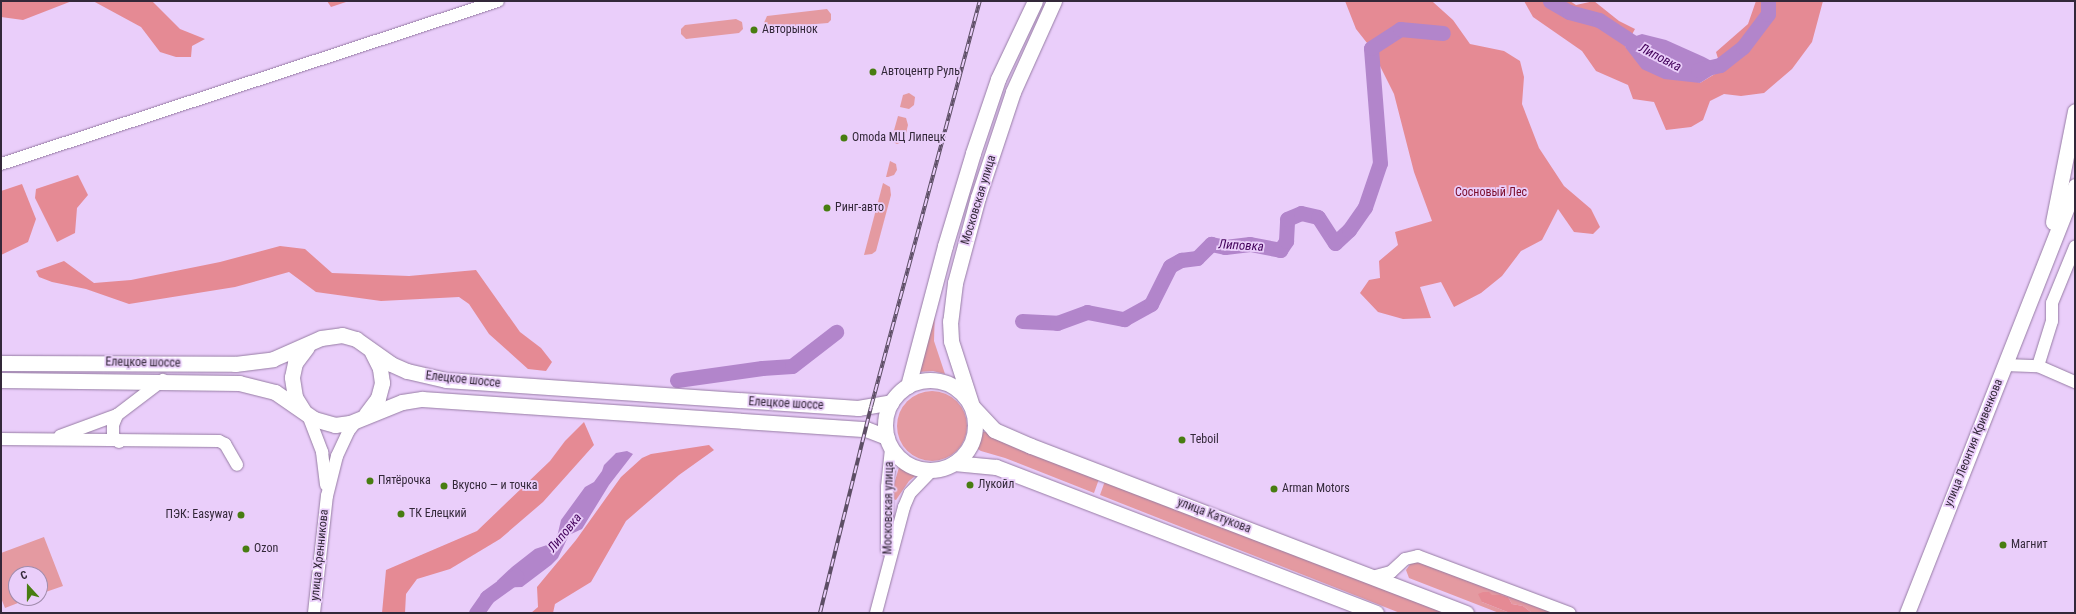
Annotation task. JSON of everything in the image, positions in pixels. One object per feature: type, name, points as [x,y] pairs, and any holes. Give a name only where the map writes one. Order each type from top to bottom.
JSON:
[{"type":"main road","name":"Московская улица","points":[[908,386],[945,246],[998,79],[1035,1]]},
{"type":"main road","name":"Московская улица","points":[[972,406],[951,341],[950,321],[955,283],[978,197],[1013,92],[1054,1]]},
{"type":"main road","name":"улица Леонтия Кривенкова","points":[[2041,274],[2075,111]]},
{"type":"main road","name":"улица Леонтия Кривенкова","points":[[1907,613],[2075,186]]},
{"type":"main road","name":"Елецкое шоссе","points":[[1,362],[235,364],[273,359],[328,336],[342,335],[356,339],[391,364],[407,371],[446,380],[858,408],[891,402]]},
{"type":"main road","points":[[308,414],[295,398],[292,377],[298,356],[314,341]]},
{"type":"main road","points":[[361,418],[378,398],[382,383],[378,360],[368,348]]},
{"type":"main road","name":"Елецкое шоссе","points":[[1,380],[164,380],[239,383],[259,386],[275,392],[320,422],[335,425],[361,418],[402,402],[422,399],[866,429],[889,443]]},
{"type":"main road","points":[[954,463],[968,450],[974,439],[976,427],[972,406],[955,387],[943,381],[920,381],[908,386],[891,402],[885,420],[889,443],[912,467],[932,470],[954,463],[996,467],[1376,613]]},
{"type":"main road","name":"улица Катукова","points":[[972,406],[994,430],[1466,613]]},
{"type":"street","points":[[1,164],[498,1]]},
{"type":"street","points":[[2038,366],[2052,321],[2052,303],[2075,247]]},
{"type":"street","points":[[2005,365],[2038,366],[2075,382]]},
{"type":"street","points":[[45,439],[74,433],[117,415],[164,380]]},
{"type":"street","points":[[308,414],[322,452],[327,496]]},
{"type":"street","points":[[117,415],[113,425],[113,436],[119,442]]},
{"type":"street","points":[[327,496],[340,450],[361,418]]},
{"type":"street","points":[[1,440],[45,439],[119,442],[219,441],[225,444],[237,465]]},
{"type":"street","name":"Московская улица","points":[[888,566],[887,487],[889,443]]},
{"type":"street","name":"Московская улица","points":[[876,613],[907,500],[932,470]]},
{"type":"street","name":"улица Хренникова","points":[[314,613],[327,496]]},
{"type":"street","points":[[1372,577],[1391,572],[1405,559],[1418,556],[1570,613]]},
{"type":"street","points":[[1405,559],[1399,571],[1403,583],[1410,591]]},
{"type":"shaded area","points":[[827,9],[831,14],[831,20],[828,23],[767,28],[763,25],[767,16]]},
{"type":"shaded area","points":[[736,19],[742,22],[743,29],[739,33],[686,39],[681,34],[681,29],[685,25]]},
{"type":"shaded area","points":[[909,93],[915,97],[914,105],[909,109],[900,107],[903,95]]},
{"type":"shaded area","points":[[898,116],[906,118],[908,125],[904,141],[897,144],[891,141]]},
{"type":"shaded area","points":[[890,161],[896,164],[897,170],[894,175],[886,177]]},
{"type":"shaded area","points":[[883,183],[890,187],[891,195],[876,251],[872,254],[864,255]]},
{"type":"shaded area","points":[[935,307],[934,341],[945,374],[933,371],[918,372]]},
{"type":"shaded area","points":[[932,391],[945,394],[957,401],[964,413],[967,426],[964,439],[957,451],[945,458],[932,461],[919,458],[907,451],[900,439],[897,426],[900,413],[907,401],[919,394]]},
{"type":"shaded area","points":[[983,432],[987,432],[1099,479],[1094,493],[1005,458],[981,451],[976,448]]},
{"type":"shaded area","points":[[900,464],[919,473],[909,481],[896,500],[893,499],[892,491]]},
{"type":"shaded area","points":[[1105,481],[1445,613],[1400,613],[1100,495]]},
{"type":"shaded area","points":[[44,537],[63,586],[48,591],[48,566],[8,566],[8,606],[10,606],[5,608],[1,598],[1,553]]},
{"type":"shaded area","points":[[1414,559],[1558,613],[1532,613],[1523,606],[1512,604],[1508,597],[1501,595],[1492,595],[1482,602],[1510,613],[1499,613],[1409,578],[1406,570]]},
{"type":"green space","points":[[1,1],[72,1],[23,20],[1,17]]},
{"type":"green space","points":[[93,1],[152,1],[180,29],[205,39],[192,46],[191,57],[176,57],[160,52],[141,27]]},
{"type":"green space","points":[[327,1],[349,1],[331,7]]},
{"type":"green space","name":"Сосновый Лес","points":[[1345,1],[1433,2],[1453,20],[1470,44],[1504,51],[1520,61],[1524,77],[1522,104],[1539,148],[1564,186],[1591,209],[1600,227],[1593,234],[1574,232],[1558,209],[1542,240],[1521,251],[1502,276],[1481,293],[1454,307],[1441,282],[1420,287],[1431,318],[1403,319],[1378,312],[1360,293],[1369,280],[1380,278],[1379,261],[1398,245],[1395,232],[1432,221],[1414,172],[1394,94],[1371,48],[1356,29]]},
{"type":"green space","points":[[1524,1],[1570,1],[1576,5],[1594,1],[1619,21],[1635,29],[1625,47],[1700,83],[1728,66],[1720,65],[1716,52],[1748,24],[1756,1],[1823,1],[1812,42],[1792,69],[1764,93],[1741,96],[1724,94],[1710,101],[1703,120],[1691,127],[1666,130],[1654,102],[1633,99],[1628,85],[1596,71],[1582,51],[1533,17]]},
{"type":"green space","points":[[78,175],[88,195],[77,208],[75,233],[57,242],[35,198],[36,189]]},
{"type":"green space","points":[[22,184],[36,219],[28,242],[1,255],[1,191]]},
{"type":"green space","points":[[280,246],[305,249],[332,273],[409,276],[476,270],[520,332],[541,348],[552,362],[546,371],[528,369],[489,334],[469,304],[459,297],[381,301],[316,292],[289,272],[235,287],[129,304],[86,289],[52,282],[39,277],[36,271],[64,261],[94,283],[131,280],[220,262]]},
{"type":"green space","points":[[584,422],[594,445],[543,502],[500,539],[450,569],[417,579],[406,594],[405,613],[382,613],[386,570],[477,531],[550,461],[565,441]]},
{"type":"green space","points":[[709,445],[714,450],[679,475],[626,521],[591,582],[555,604],[553,613],[531,613],[538,607],[537,587],[576,540],[621,477],[642,458],[651,454]]},
{"type":"green space","points":[[1483,592],[1508,597],[1512,604],[1523,606],[1532,613],[1510,613],[1482,602],[1478,594]]},
{"type":"water","points":[[1642,34],[1666,40],[1704,57],[1719,65],[1719,71],[1700,83],[1664,79],[1642,69],[1625,47],[1630,38]]},
{"type":"water","points":[[627,451],[633,454],[609,485],[582,529],[569,535],[558,558],[522,587],[498,588],[497,581],[512,567],[535,549],[550,544],[557,537],[561,520],[585,487],[594,482],[602,471],[604,465],[616,453]]},
{"type":"waterway","name":"Липовка","points":[[1550,1],[1569,12],[1599,20],[1646,51]]},
{"type":"waterway","name":"Липовка","points":[[1698,70],[1720,65],[1743,47],[1768,14],[1768,1]]},
{"type":"waterway","name":"Липовка","points":[[1022,321],[1057,323],[1087,312],[1124,319],[1151,304],[1170,266],[1181,260],[1197,258],[1211,244],[1225,247],[1250,244],[1280,250],[1286,241],[1287,219],[1301,213],[1318,217],[1335,243],[1349,230],[1365,207],[1380,163],[1371,48],[1400,29],[1443,33]]},
{"type":"waterway","name":"Липовка","points":[[677,380],[762,368],[792,366],[836,332]]},
{"type":"waterway","name":"Липовка","points":[[476,613],[487,597],[516,576]]},
{"type":"railway","points":[[820,613],[871,407],[980,1]]},
{"type":"place","name":"Авторынок","points":[[754,30]]},
{"type":"place","name":"Автоцентр Руль","points":[[873,72]]},
{"type":"place","name":"Omoda МЦ Липецк","points":[[844,138]]},
{"type":"place","name":"Ринг-авто","points":[[827,208]]},
{"type":"place","name":"Teboil","points":[[1182,440]]},
{"type":"place","name":"Пятёрочка","points":[[370,481]]},
{"type":"place","name":"Лукойл","points":[[970,485]]},
{"type":"place","name":"Вкусно — и точка","points":[[444,486]]},
{"type":"place","name":"Arman Motors","points":[[1274,489]]},
{"type":"place","name":"ТК Елецкий","points":[[401,514]]},
{"type":"place","name":"ПЭК: Easyway","points":[[241,515]]},
{"type":"place","name":"Магнит","points":[[2003,545]]},
{"type":"place","name":"Ozon","points":[[246,549]]}]
